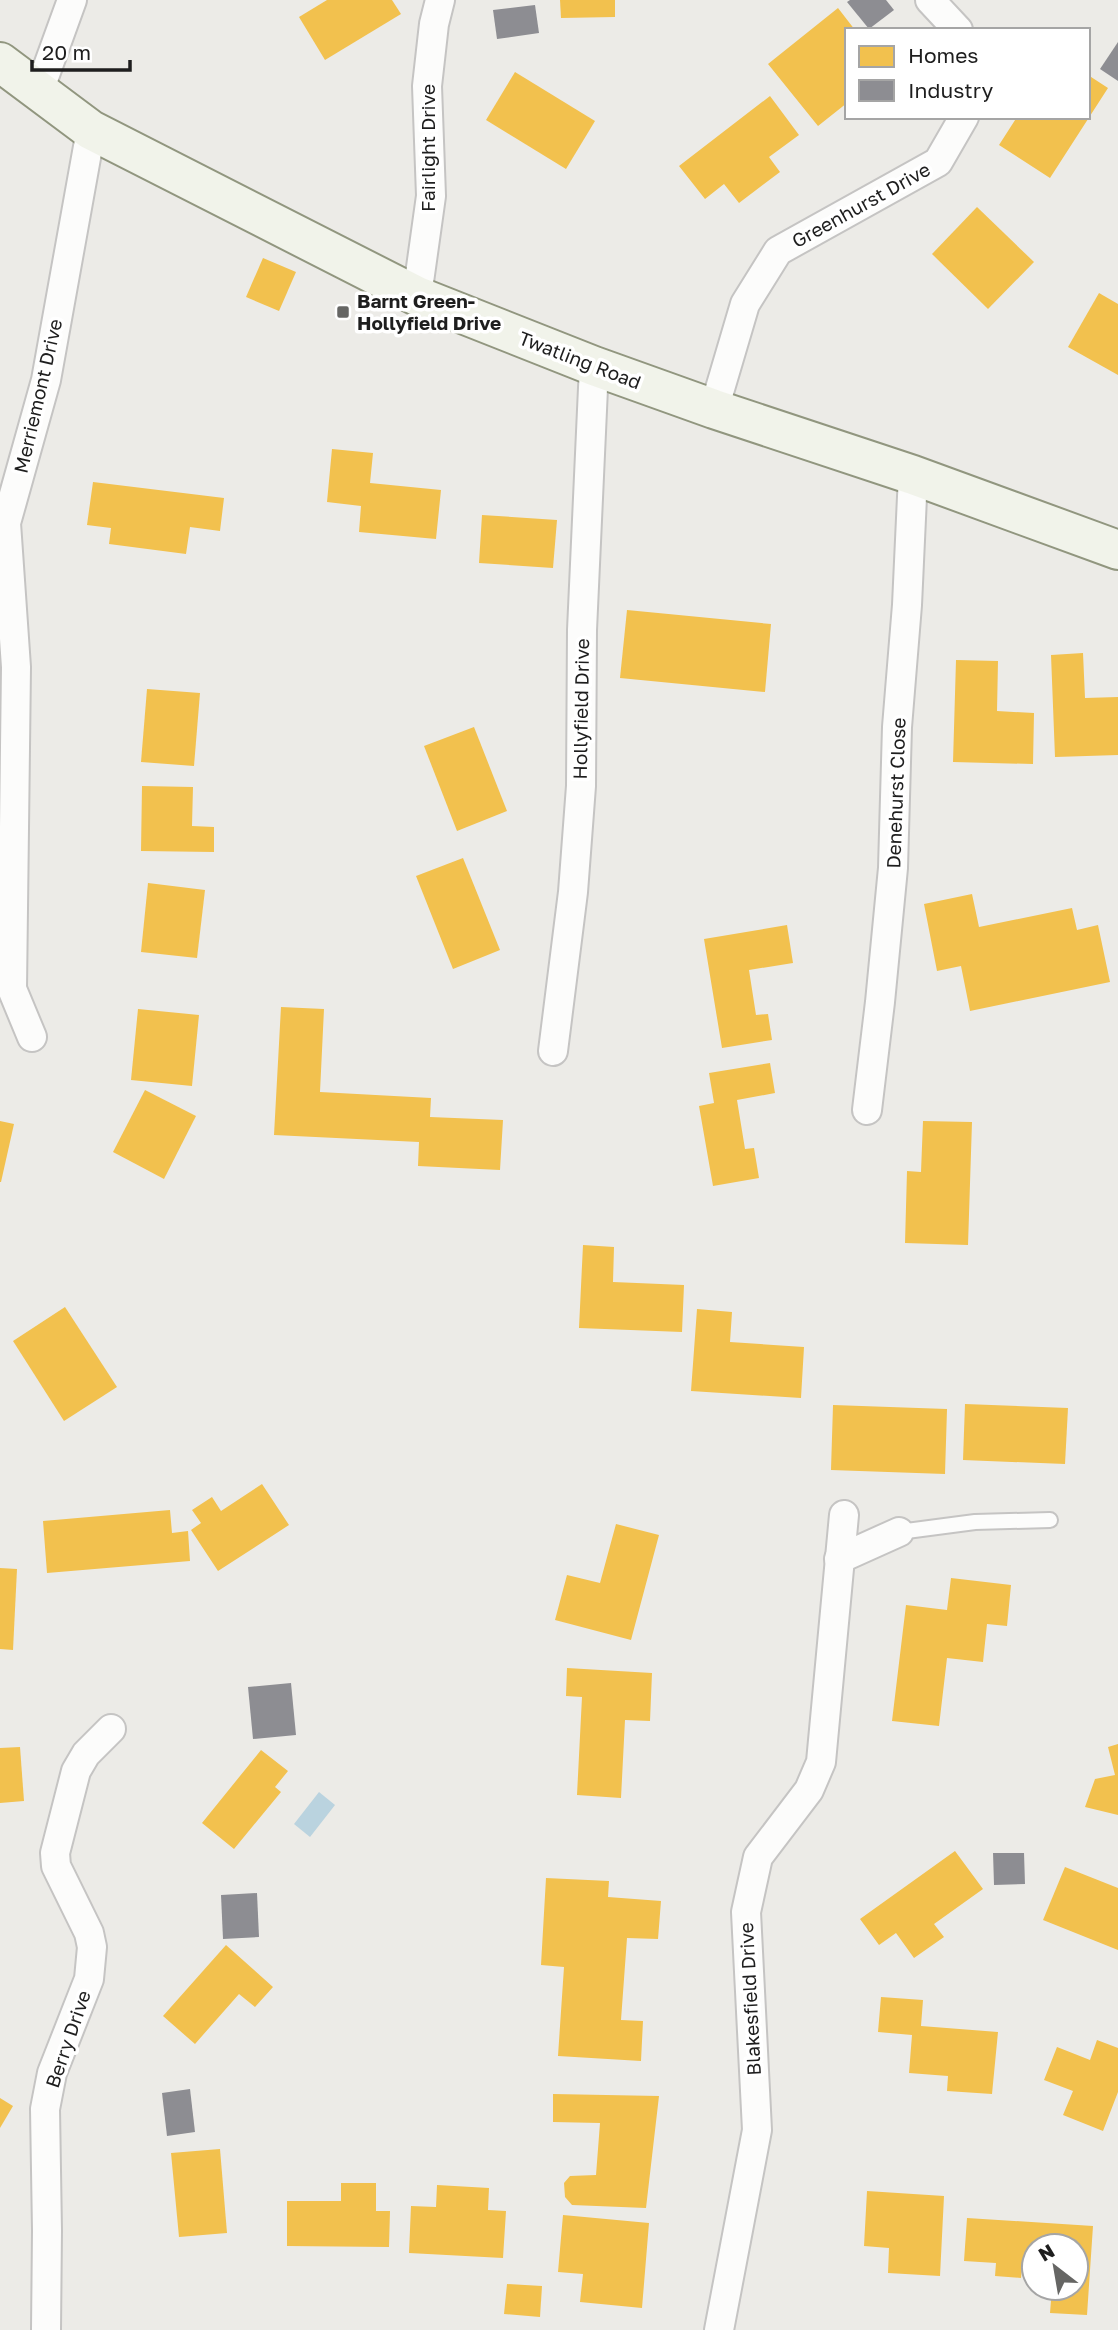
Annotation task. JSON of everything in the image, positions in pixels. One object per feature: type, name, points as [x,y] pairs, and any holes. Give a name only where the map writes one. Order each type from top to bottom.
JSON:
[{"type":"street","points":[[40,91],[72,0]]},
{"type":"street","name":"Fairlight Drive","points":[[417,296],[431,196],[427,86],[434,24],[440,0]]},
{"type":"street","points":[[930,0],[956,28]]},
{"type":"street","name":"Twatling Road","points":[[0,62],[91,130],[417,296],[594,366],[913,475],[1118,550]]},
{"type":"street","name":"Greenhurst Drive","points":[[714,408],[745,304],[778,251],[939,162],[963,119]]},
{"type":"street","name":"Merriemont Drive","points":[[32,1037],[12,989],[16,667],[6,523],[46,380],[91,130]]},
{"type":"street","name":"Hollyfield Drive","points":[[553,1051],[573,892],[581,786],[582,630],[594,366]]},
{"type":"street","name":"Denehurst Close","points":[[867,1110],[893,868],[897,727],[907,606],[913,475]]},
{"type":"street","name":"Blakesfield Drive","points":[[719,2330],[757,2130],[746,1912],[758,1857],[809,1790],[821,1762],[844,1515]]},
{"type":"street","points":[[839,1559],[899,1532]]},
{"type":"street","name":"Berry Drive","points":[[46,2330],[46,2109],[52,2073],[89,1979],[92,1947],[89,1933],[56,1866],[55,1853],[76,1771],[86,1754],[111,1729]]},
{"type":"lane","points":[[899,1532],[975,1522],[1050,1520]]},
{"type":"water","points":[[319,1792],[335,1805],[310,1837],[294,1824]]},
{"type":"building: Homes","points":[[327,0],[392,0],[401,14],[325,60],[299,17]]},
{"type":"building: Homes","points":[[560,0],[615,0],[615,17],[561,18]]},
{"type":"building: Homes","points":[[838,8],[853,28],[845,28],[845,105],[818,126],[768,64]]},
{"type":"building: Homes","points":[[515,72],[595,121],[566,169],[486,120]]},
{"type":"building: Homes","points":[[1090,76],[1108,88],[1090,116]]},
{"type":"building: Homes","points":[[770,96],[799,135],[769,157],[780,172],[739,203],[724,184],[705,199],[679,166]]},
{"type":"building: Homes","points":[[1016,119],[1088,119],[1050,178],[999,145]]},
{"type":"building: Homes","points":[[977,207],[1034,262],[988,309],[932,254]]},
{"type":"building: Homes","points":[[263,258],[296,272],[279,311],[246,297]]},
{"type":"building: Homes","points":[[1099,293],[1118,304],[1118,375],[1068,347]]},
{"type":"building: Homes","points":[[332,449],[373,453],[370,483],[441,490],[436,539],[359,532],[361,506],[327,502]]},
{"type":"building: Homes","points":[[93,482],[224,498],[220,531],[190,527],[186,554],[109,544],[111,528],[87,525]]},
{"type":"building: Homes","points":[[482,515],[557,520],[553,568],[479,563]]},
{"type":"building: Homes","points":[[627,610],[771,624],[765,692],[620,678]]},
{"type":"building: Homes","points":[[1083,653],[1085,698],[1118,697],[1118,755],[1055,757],[1051,655]]},
{"type":"building: Homes","points":[[956,660],[998,661],[997,711],[1034,713],[1033,764],[953,762]]},
{"type":"building: Homes","points":[[147,689],[200,693],[194,766],[141,762]]},
{"type":"building: Homes","points":[[474,727],[507,811],[457,831],[424,746]]},
{"type":"building: Homes","points":[[142,786],[193,787],[192,826],[214,827],[214,852],[141,851]]},
{"type":"building: Homes","points":[[463,858],[500,950],[453,969],[416,876]]},
{"type":"building: Homes","points":[[148,883],[205,890],[197,958],[141,952]]},
{"type":"building: Homes","points":[[972,894],[979,927],[1072,908],[1077,930],[1098,925],[1110,982],[970,1011],[961,966],[937,971],[924,904]]},
{"type":"building: Homes","points":[[787,925],[793,963],[749,970],[756,1015],[768,1014],[772,1040],[722,1048],[704,939]]},
{"type":"building: Homes","points":[[281,1007],[324,1009],[320,1092],[431,1098],[430,1117],[503,1120],[500,1170],[418,1166],[419,1142],[274,1135]]},
{"type":"building: Homes","points":[[138,1009],[199,1015],[192,1086],[131,1080]]},
{"type":"building: Homes","points":[[770,1063],[775,1093],[737,1100],[745,1149],[754,1148],[759,1178],[713,1186],[699,1106],[714,1103],[709,1073]]},
{"type":"building: Homes","points":[[145,1090],[196,1116],[164,1179],[113,1152]]},
{"type":"building: Homes","points":[[0,1121],[14,1124],[1,1182],[0,1182]]},
{"type":"building: Homes","points":[[923,1121],[972,1122],[968,1245],[905,1243],[907,1171],[921,1172]]},
{"type":"building: Homes","points":[[583,1245],[614,1247],[613,1282],[684,1285],[682,1332],[579,1328]]},
{"type":"building: Homes","points":[[65,1307],[117,1387],[64,1421],[13,1341]]},
{"type":"building: Homes","points":[[697,1309],[732,1312],[730,1342],[804,1347],[801,1398],[691,1391]]},
{"type":"building: Homes","points":[[965,1404],[1068,1408],[1065,1464],[963,1460]]},
{"type":"building: Homes","points":[[833,1405],[947,1409],[945,1474],[831,1470]]},
{"type":"building: Homes","points":[[262,1484],[289,1525],[218,1571],[191,1530],[201,1523],[192,1510],[212,1497],[221,1511]]},
{"type":"building: Homes","points":[[170,1510],[172,1533],[188,1531],[190,1561],[47,1573],[43,1521]]},
{"type":"building: Homes","points":[[616,1524],[659,1535],[631,1640],[555,1620],[567,1575],[600,1583]]},
{"type":"building: Homes","points":[[0,1568],[17,1569],[13,1650],[0,1649]]},
{"type":"building: Homes","points":[[951,1578],[1011,1585],[1007,1626],[987,1624],[983,1662],[947,1658],[939,1726],[892,1721],[906,1605],[947,1610]]},
{"type":"building: Homes","points":[[567,1668],[652,1673],[650,1721],[625,1720],[621,1798],[577,1795],[582,1697],[566,1696]]},
{"type":"building: Homes","points":[[1118,1744],[1118,1815],[1085,1807],[1095,1779],[1115,1775],[1108,1747]]},
{"type":"building: Homes","points":[[20,1747],[24,1801],[0,1803],[0,1748]]},
{"type":"building: Homes","points":[[261,1750],[288,1771],[275,1787],[281,1792],[234,1849],[202,1823]]},
{"type":"building: Homes","points":[[955,1851],[983,1889],[934,1924],[944,1937],[914,1958],[896,1933],[879,1945],[860,1919]]},
{"type":"building: Homes","points":[[1065,1867],[1118,1888],[1118,1950],[1043,1920]]},
{"type":"building: Homes","points":[[546,1878],[609,1881],[608,1897],[661,1901],[658,1939],[627,1938],[621,2020],[643,2021],[641,2061],[558,2056],[564,1967],[541,1965]]},
{"type":"building: Homes","points":[[226,1945],[273,1987],[255,2007],[239,1994],[195,2044],[163,2016]]},
{"type":"building: Homes","points":[[881,1997],[923,2000],[921,2026],[998,2032],[992,2094],[947,2091],[948,2076],[909,2073],[912,2035],[878,2032]]},
{"type":"building: Homes","points":[[1097,2040],[1118,2048],[1118,2092],[1103,2131],[1063,2115],[1073,2091],[1044,2080],[1057,2047],[1090,2060]]},
{"type":"building: Homes","points":[[553,2094],[659,2096],[646,2208],[572,2205],[565,2197],[564,2183],[570,2176],[596,2175],[600,2123],[553,2122]]},
{"type":"building: Homes","points":[[0,2098],[13,2106],[0,2128]]},
{"type":"building: Homes","points":[[220,2149],[227,2233],[179,2237],[171,2153]]},
{"type":"building: Homes","points":[[341,2183],[376,2183],[376,2211],[390,2211],[389,2247],[287,2246],[287,2201],[341,2201]]},
{"type":"building: Homes","points":[[437,2185],[489,2188],[488,2210],[506,2211],[503,2258],[409,2253],[411,2206],[436,2207]]},
{"type":"building: Homes","points":[[867,2191],[944,2196],[940,2276],[888,2273],[889,2248],[864,2246]]},
{"type":"building: Homes","points":[[563,2215],[649,2223],[642,2308],[580,2302],[583,2274],[558,2272]]},
{"type":"building: Homes","points":[[967,2218],[1093,2226],[1090,2270],[1090,2232],[1020,2232],[1020,2278],[995,2276],[996,2263],[964,2261]]},
{"type":"building: Homes","points":[[507,2284],[542,2286],[540,2317],[504,2314]]},
{"type":"building: Homes","points":[[1051,2302],[1088,2302],[1087,2315],[1050,2313]]},
{"type":"building: Industry","points":[[886,0],[894,10],[868,28],[847,2]]},
{"type":"building: Industry","points":[[535,5],[539,33],[497,39],[493,10]]},
{"type":"building: Industry","points":[[1118,42],[1118,81],[1100,69]]},
{"type":"building: Industry","points":[[291,1683],[296,1735],[253,1739],[248,1687]]},
{"type":"building: Industry","points":[[993,1853],[1024,1853],[1025,1884],[994,1885]]},
{"type":"building: Industry","points":[[257,1893],[259,1937],[223,1939],[221,1895]]},
{"type":"building: Industry","points":[[190,2089],[195,2132],[167,2136],[162,2093]]},
{"type":"place","name":"Barnt Green- Hollyfield Drive","points":[[343,312]]}]
